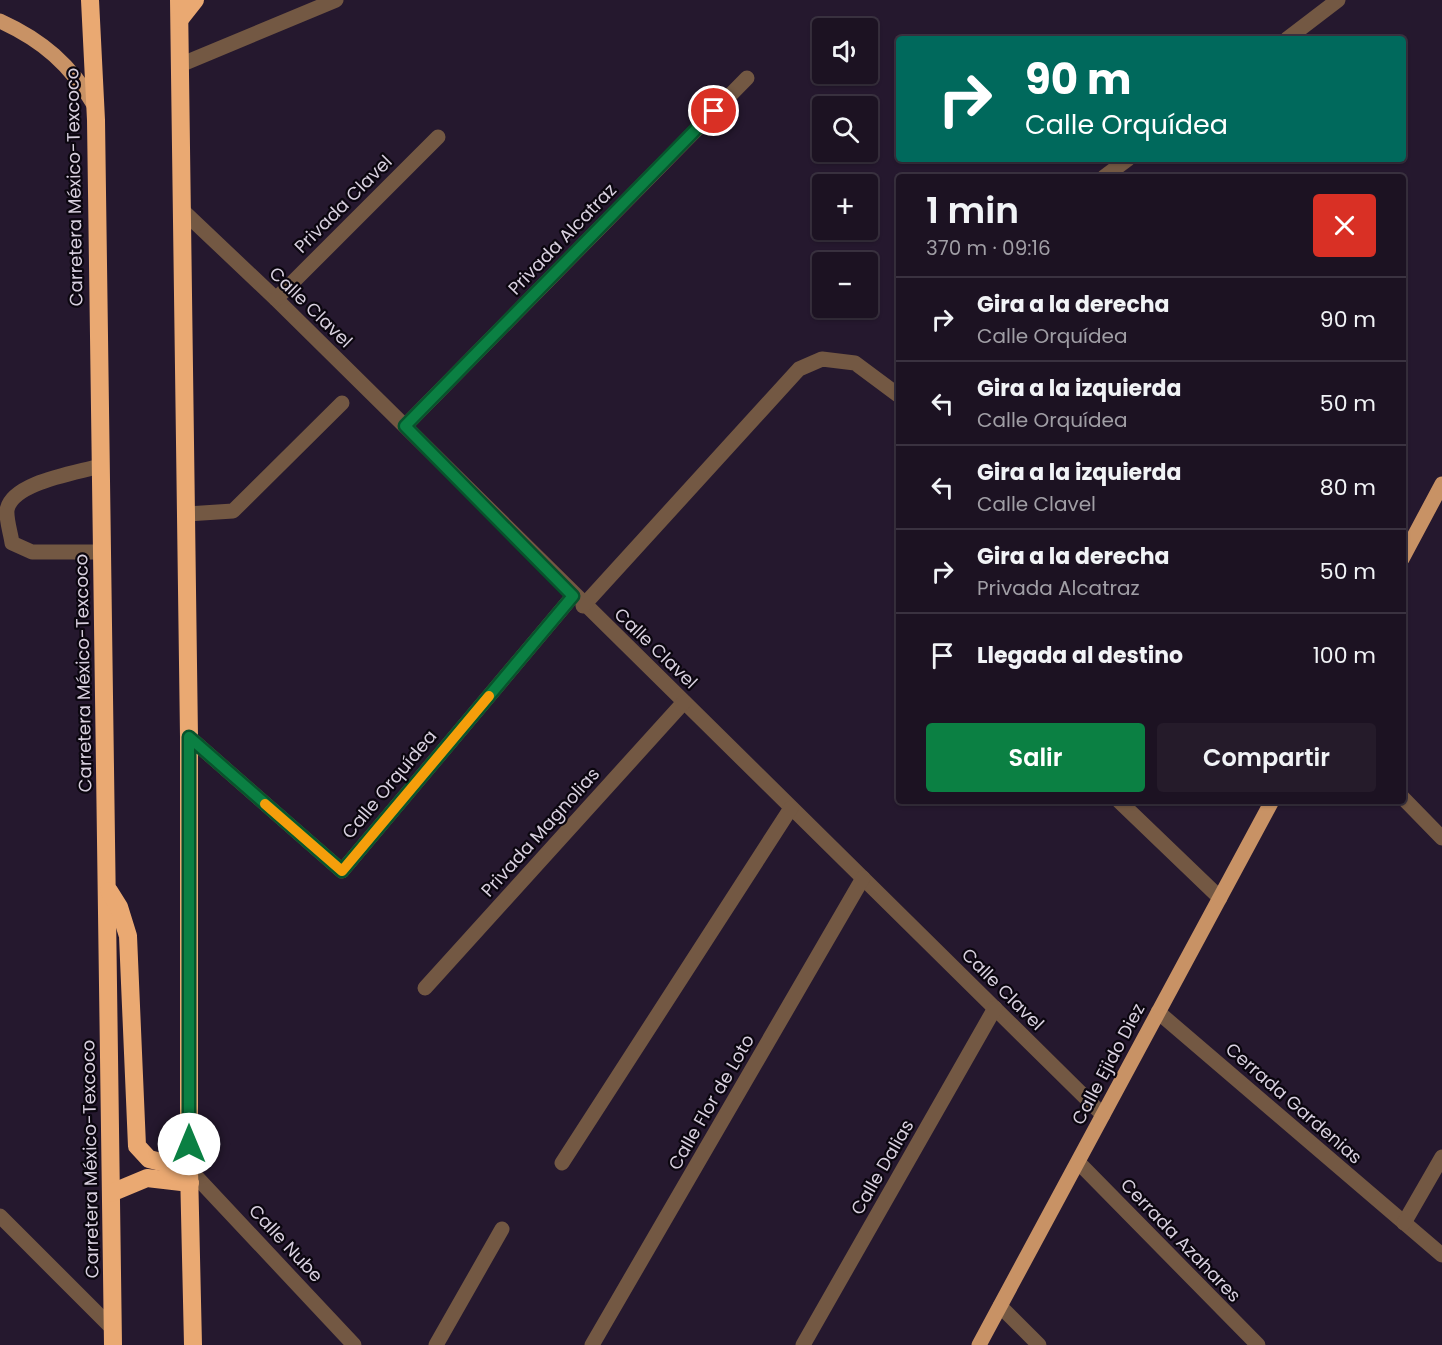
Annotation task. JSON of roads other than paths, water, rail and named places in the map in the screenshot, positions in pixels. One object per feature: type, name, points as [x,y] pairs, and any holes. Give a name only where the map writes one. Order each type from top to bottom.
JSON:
[{"type":"highway","name":"Carretera México-Texcoco","points":[[90,0],[94,105],[108,890],[113,1337]]},
{"type":"highway","points":[[179,0],[187,514],[193,1345]]},
{"type":"highway","points":[[180,19],[195,0]]},
{"type":"highway","points":[[108,890],[119,907],[128,936],[137,1146],[149,1159],[190,1176]]},
{"type":"highway","points":[[111,1193],[147,1178],[190,1176]]},
{"type":"main road","points":[[0,21],[45,45],[81,82],[94,105]]},
{"type":"main road","points":[[1406,547],[1442,484]]},
{"type":"main road","name":"Calle Ejido Diez","points":[[979,1345],[1270,804]]},
{"type":"street","points":[[180,65],[336,0]]},
{"type":"street","points":[[1291,36],[1338,0]]},
{"type":"street","name":"Privada Alcatraz","points":[[405,426],[747,78]]},
{"type":"street","name":"Privada Clavel","points":[[276,300],[438,136]]},
{"type":"street","points":[[1108,174],[1124,162]]},
{"type":"street","name":"Calle Clavel","points":[[182,210],[405,426],[578,601],[684,702],[1102,1115]]},
{"type":"street","points":[[578,601],[799,369],[822,358],[855,363],[896,394]]},
{"type":"street","points":[[187,514],[233,511],[342,403]]},
{"type":"street","points":[[100,466],[29,487],[14,496],[7,511],[12,543],[32,552],[102,552]]},
{"type":"street","name":"Calle Orquídea","points":[[189,737],[342,871],[578,601]]},
{"type":"street","name":"Privada Magnolias","points":[[425,988],[684,702]]},
{"type":"street","points":[[1406,801],[1442,838]]},
{"type":"street","points":[[1122,804],[1220,898]]},
{"type":"street","points":[[561,1163],[791,808]]},
{"type":"street","name":"Calle Flor de Loto","points":[[592,1345],[863,878]]},
{"type":"street","name":"Calle Dalias","points":[[803,1345],[995,1008]]},
{"type":"street","name":"Cerrada Gardenias","points":[[1158,1012],[1442,1255]]},
{"type":"street","points":[[1404,1223],[1442,1157]]},
{"type":"street","name":"Cerrada Azahares","points":[[1078,1162],[1258,1345]]},
{"type":"street","name":"Calle Nube","points":[[190,1176],[354,1345]]},
{"type":"street","points":[[0,1216],[113,1337]]},
{"type":"street","points":[[436,1345],[502,1229]]},
{"type":"street","points":[[1000,1306],[1039,1345]]}]
